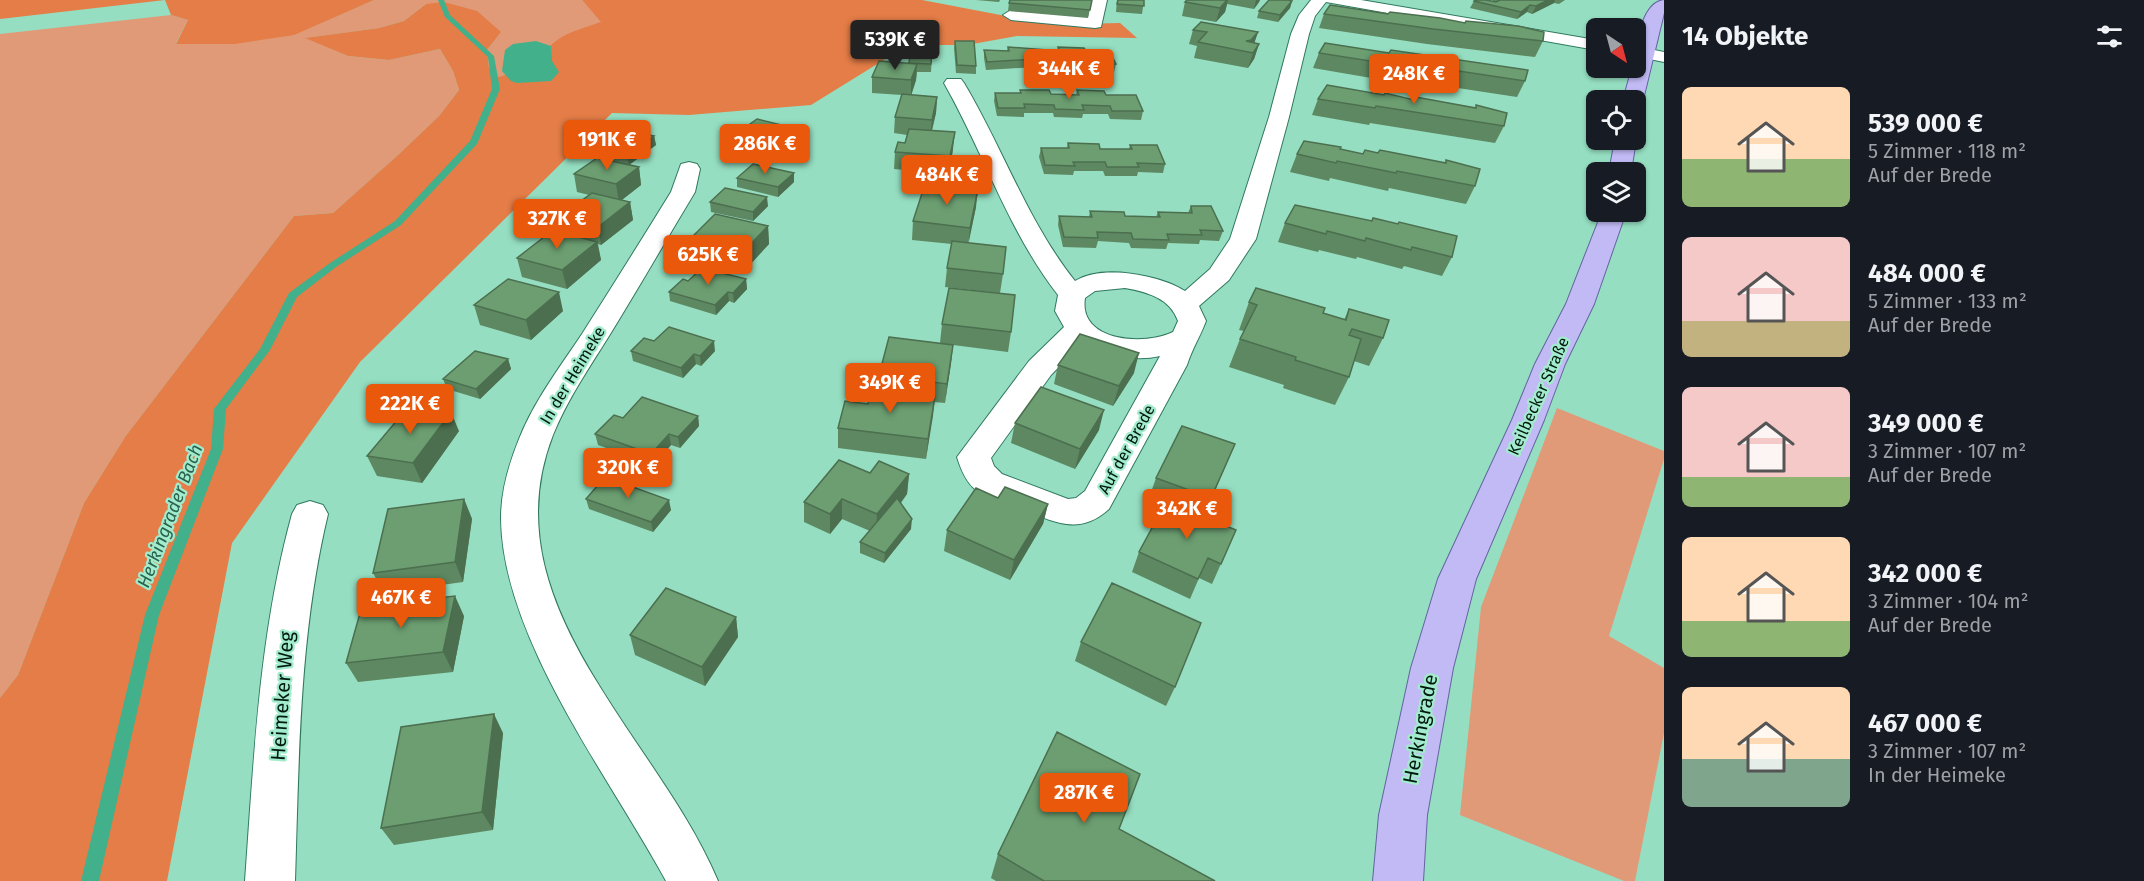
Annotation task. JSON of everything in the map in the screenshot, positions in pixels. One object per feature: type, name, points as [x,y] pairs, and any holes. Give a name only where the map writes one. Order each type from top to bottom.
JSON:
[{"type":"main road","points":[[1646,35],[1654,13],[1664,4]]},
{"type":"main road","name":"Keilbecker Straße","points":[[1457,579],[1551,364],[1580,304],[1610,222]]},
{"type":"main road","name":"Herkingrade","points":[[1398,881],[1403,815],[1432,668],[1457,579]]},
{"type":"street","points":[[1180,341],[1164,347],[1135,349],[1104,342],[1080,328],[1069,311],[1072,295],[1088,284],[1125,280],[1152,286],[1184,303],[1195,297],[1220,274],[1243,239],[1279,117],[1300,34],[1307,15],[1320,0]]},
{"type":"street","points":[[1333,0],[1586,43]]},
{"type":"street","points":[[1420,0],[1429,6],[1435,18]]},
{"type":"street","points":[[1011,15],[1095,23],[1099,3],[1078,4]]},
{"type":"street","points":[[1646,53],[1664,57]]},
{"type":"street","points":[[954,83],[978,124],[1030,235],[1046,261],[1072,295]]},
{"type":"street","name":"In der Heimeke","points":[[689,169],[683,192],[554,400],[535,439],[522,479],[519,520],[522,557],[533,598],[559,659],[693,881]]},
{"type":"street","name":"Auf der Brede","points":[[1080,328],[1040,368],[975,457],[979,471],[990,483],[1066,512],[1084,511],[1097,500],[1172,365],[1180,341],[1189,332],[1192,321],[1184,303]]},
{"type":"street","name":"Heimeker Weg","points":[[270,881],[282,666],[296,559],[310,514]]},
{"type":"shaded area","points":[[0,0],[165,0],[0,19]]},
{"type":"shaded area","points":[[165,0],[374,0],[294,35],[235,44],[176,44],[188,20],[171,15]]},
{"type":"shaded area","points":[[374,0],[582,0],[602,22],[564,36],[535,66],[498,77],[489,68],[487,50],[500,33],[426,4],[404,21],[379,28],[306,38],[348,56],[389,60],[440,49],[453,71],[459,90],[439,116],[333,213],[294,216],[125,437],[84,503],[18,675],[0,698],[0,34],[171,15],[188,20],[176,43],[294,34]]},
{"type":"shaded area","points":[[582,0],[922,0],[1011,17],[1078,24],[1120,23],[1137,38],[1017,36],[967,45],[908,45],[811,105],[689,115],[612,113],[360,362],[232,543],[167,881],[0,881],[0,698],[18,675],[84,503],[125,437],[294,216],[333,213],[439,116],[459,90],[453,71],[440,49],[389,60],[348,56],[305,38],[379,28],[404,21],[426,4],[444,2],[477,11],[501,32],[487,50],[489,68],[498,77],[535,66],[549,47],[563,36],[601,22]]},
{"type":"shaded area","points":[[536,41],[551,46],[552,61],[559,72],[551,81],[517,83],[511,81],[502,71],[505,50],[513,44]]},
{"type":"shaded area","points":[[1557,408],[1664,451],[1664,459],[1609,636],[1664,668],[1664,733],[1635,881],[1624,881],[1460,815],[1481,607]]},
{"type":"building","points":[[1010,0],[1092,0],[1090,10],[1009,3]]},
{"type":"building","points":[[1118,0],[1144,0],[1144,6],[1117,4]]},
{"type":"building","points":[[1187,0],[1227,0],[1220,8],[1185,2]]},
{"type":"building","points":[[1269,0],[1292,1],[1280,15],[1259,11]]},
{"type":"building","points":[[1475,0],[1496,2],[1500,0],[1548,0],[1536,6],[1530,5],[1521,12]]},
{"type":"building","points":[[1330,5],[1465,23],[1466,21],[1518,26],[1544,32],[1543,41],[1324,14]]},
{"type":"building","points":[[1201,22],[1258,32],[1251,40],[1246,41],[1259,44],[1253,53],[1198,42],[1207,32],[1193,30]]},
{"type":"building","points":[[912,39],[933,39],[931,64],[909,63]]},
{"type":"building","points":[[955,41],[974,41],[976,66],[957,65]]},
{"type":"building","points":[[1325,43],[1528,70],[1525,81],[1385,60],[1383,63],[1319,53]]},
{"type":"building","points":[[1008,47],[1060,51],[1058,47],[1084,48],[1086,51],[1110,52],[1116,64],[1091,64],[1089,61],[1063,60],[1064,64],[1037,63],[1036,59],[987,62],[984,50],[1009,51]]},
{"type":"building","points":[[879,61],[917,64],[911,80],[872,77]]},
{"type":"building","points":[[1327,85],[1384,95],[1385,93],[1414,100],[1416,97],[1476,108],[1476,105],[1507,113],[1504,126],[1318,99]]},
{"type":"building","points":[[1020,90],[1049,90],[1051,94],[1079,95],[1077,90],[1104,91],[1106,95],[1136,95],[1143,111],[1112,111],[1110,106],[1082,105],[1084,110],[1055,109],[1054,105],[1024,104],[1025,108],[998,108],[995,93],[1021,93]]},
{"type":"building","points":[[902,94],[937,97],[932,120],[895,117]]},
{"type":"building","points":[[757,119],[794,128],[771,146],[732,137]]},
{"type":"building","points":[[909,129],[955,132],[950,156],[895,152],[898,142],[905,143]]},
{"type":"building","points":[[628,131],[654,136],[627,157],[600,151]]},
{"type":"building","points":[[1304,141],[1341,147],[1340,149],[1363,154],[1365,150],[1378,153],[1380,150],[1446,163],[1446,160],[1480,169],[1475,186],[1337,161],[1336,163],[1297,154]]},
{"type":"building","points":[[1068,143],[1099,144],[1100,149],[1132,149],[1130,145],[1157,145],[1165,164],[1137,163],[1139,167],[1107,167],[1105,162],[1073,162],[1075,166],[1045,165],[1041,148],[1069,148]]},
{"type":"building","points":[[597,158],[639,167],[616,184],[574,174]]},
{"type":"building","points":[[753,164],[794,173],[778,187],[737,178]]},
{"type":"building","points":[[925,184],[978,189],[970,228],[913,221]]},
{"type":"building","points":[[725,188],[767,197],[753,212],[710,202]]},
{"type":"building","points":[[592,193],[630,202],[598,227],[559,217]]},
{"type":"building","points":[[1295,205],[1372,221],[1373,218],[1398,224],[1399,222],[1457,236],[1452,257],[1412,247],[1411,250],[1366,238],[1365,241],[1327,231],[1326,234],[1285,223]]},
{"type":"building","points":[[1191,206],[1211,206],[1223,231],[1200,230],[1202,235],[1167,234],[1169,240],[1133,239],[1131,233],[1097,232],[1098,238],[1064,237],[1059,216],[1092,217],[1090,211],[1124,212],[1125,216],[1160,217],[1158,212],[1192,213]]},
{"type":"building","points":[[715,214],[768,226],[745,250],[691,238]]},
{"type":"building","points":[[553,230],[597,242],[562,270],[517,258]]},
{"type":"building","points":[[952,241],[1006,247],[1003,274],[947,268]]},
{"type":"building","points":[[702,268],[746,279],[733,293],[728,292],[715,305],[669,292],[683,279],[688,281]]},
{"type":"building","points":[[508,279],[559,292],[526,320],[474,305]]},
{"type":"building","points":[[949,288],[1015,295],[1011,332],[942,324]]},
{"type":"building","points":[[1256,288],[1325,308],[1323,313],[1346,320],[1349,309],[1389,320],[1383,338],[1352,329],[1349,335],[1361,339],[1349,377],[1240,339],[1257,305],[1249,302]]},
{"type":"building","points":[[669,327],[714,341],[700,356],[694,354],[681,368],[631,351],[644,338],[654,341]]},
{"type":"building","points":[[1080,334],[1139,353],[1119,386],[1058,365]]},
{"type":"building","points":[[889,337],[953,345],[947,384],[879,375]]},
{"type":"building","points":[[475,351],[508,359],[476,389],[443,379]]},
{"type":"building","points":[[1041,387],[1104,410],[1080,449],[1015,423]]},
{"type":"building","points":[[871,389],[935,396],[928,439],[838,428],[845,401],[868,404]]},
{"type":"building","points":[[642,397],[698,416],[678,437],[669,434],[651,454],[595,434],[614,415],[623,418]]},
{"type":"building","points":[[409,406],[451,412],[413,463],[367,456]]},
{"type":"building","points":[[1182,426],[1235,444],[1211,498],[1156,478]]},
{"type":"building","points":[[839,460],[870,473],[879,461],[909,474],[877,514],[842,499],[830,514],[804,502]]},
{"type":"building","points":[[605,477],[669,500],[651,522],[586,499]]},
{"type":"building","points":[[1005,487],[1048,504],[1014,560],[947,530],[976,488],[998,498]]},
{"type":"building","points":[[897,498],[912,519],[885,553],[860,542]]},
{"type":"building","points":[[464,499],[455,562],[373,573],[388,509]]},
{"type":"building","points":[[1166,502],[1236,530],[1221,564],[1208,558],[1198,579],[1139,552]]},
{"type":"building","points":[[1112,583],[1201,623],[1175,687],[1081,642]]},
{"type":"building","points":[[666,588],[736,617],[702,667],[630,635]]},
{"type":"building","points":[[455,596],[443,652],[346,663],[362,606]]},
{"type":"building","points":[[494,714],[482,812],[381,828],[401,727]]},
{"type":"building","points":[[1057,732],[1140,774],[1119,829],[1215,881],[1044,881],[998,854]]},
{"type":"waterway","name":"Herkingrader Bach","points":[[90,881],[152,615],[217,449],[220,409],[265,350],[293,295],[333,265],[398,223],[474,142],[496,89],[491,56],[447,16],[441,0]]}]
